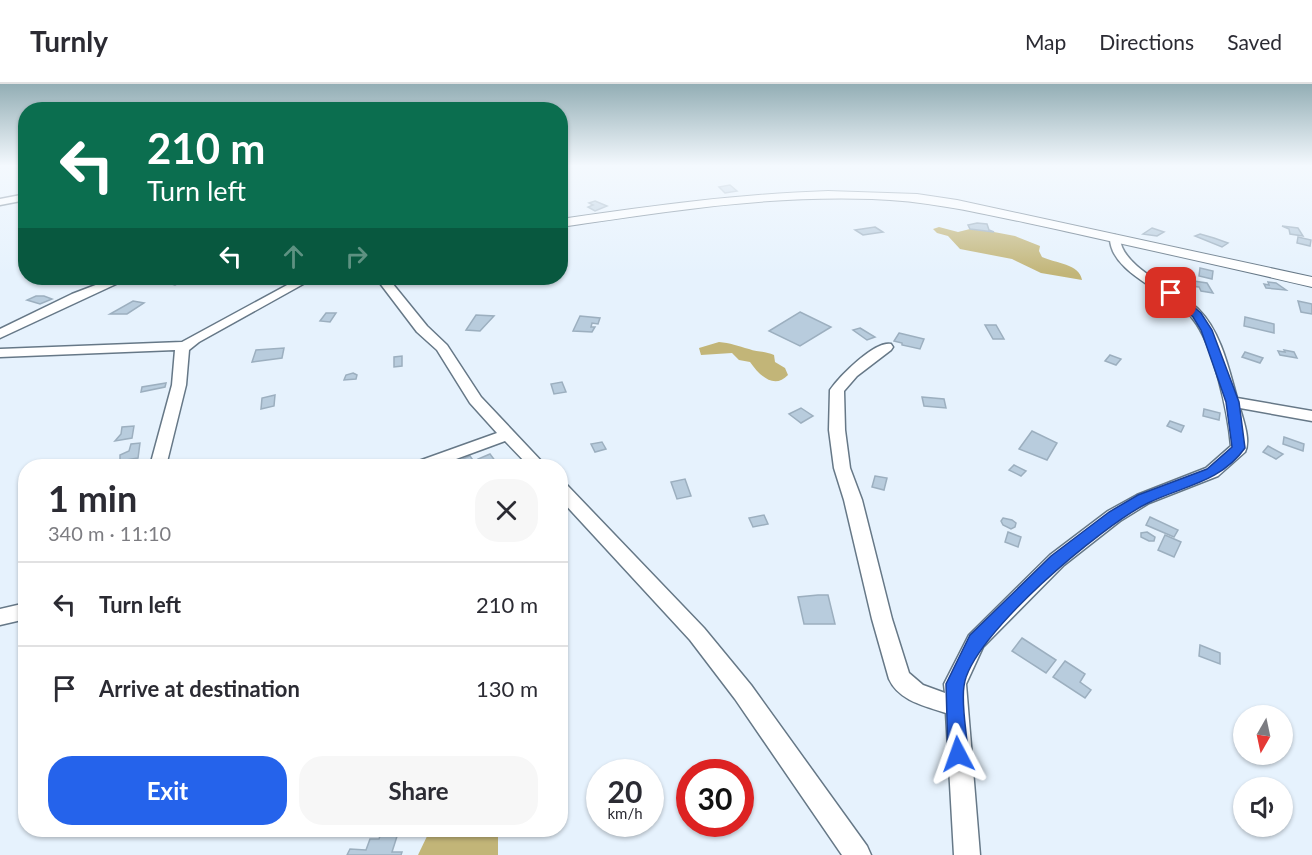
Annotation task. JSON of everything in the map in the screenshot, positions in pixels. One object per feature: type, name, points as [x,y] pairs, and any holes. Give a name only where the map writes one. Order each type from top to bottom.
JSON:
[{"type":"main road","points":[[568,222],[652,210],[735,202]]},
{"type":"main road","points":[[945,202],[1312,282]]},
{"type":"street","points":[[0,203],[18,208]]},
{"type":"street","points":[[967,855],[954,706],[955,684],[976,641],[1056,560],[1114,516],[1143,499],[1212,472],[1239,448],[1232,402],[1206,330],[1198,315],[1171,293],[1127,264],[1118,254],[1115,238]]},
{"type":"street","points":[[0,334],[75,297],[105,285]]},
{"type":"street","points":[[0,353],[184,346],[229,319],[296,285]]},
{"type":"street","points":[[387,285],[416,322],[442,348],[476,400],[506,435],[531,459]]},
{"type":"street","points":[[160,459],[176,396],[184,346]]},
{"type":"street","points":[[886,347],[852,373],[837,390],[837,430],[842,468],[854,500],[882,619],[900,679],[915,693],[954,706]]},
{"type":"street","points":[[1232,402],[1312,416]]},
{"type":"street","points":[[441,459],[506,435]]},
{"type":"street","points":[[568,496],[697,634],[743,692],[858,855]]},
{"type":"street","points":[[0,617],[18,612]]},
{"type":"shaded area","points":[[939,227],[958,232],[970,229],[1015,236],[1040,246],[1039,251],[1042,257],[1077,270],[1082,280],[1041,273],[1012,259],[960,249],[948,236],[937,233],[933,229]]},
{"type":"shaded area","points":[[719,342],[774,355],[775,362],[785,368],[788,375],[783,379],[772,381],[762,376],[750,362],[739,360],[732,353],[701,355],[699,348]]},
{"type":"shaded area","points":[[427,837],[498,837],[498,855],[418,855]]},
{"type":"building","points":[[597,202],[607,206],[595,211],[588,207],[593,205],[589,203]]},
{"type":"building","points":[[987,224],[989,230],[994,232],[970,229],[968,225]]},
{"type":"building","points":[[1282,226],[1298,228],[1303,236],[1290,234],[1289,229]]},
{"type":"building","points":[[875,227],[883,232],[863,235],[855,230]]},
{"type":"building","points":[[1152,228],[1164,232],[1157,236],[1143,234]]},
{"type":"building","points":[[1200,234],[1228,243],[1222,247],[1195,236]]},
{"type":"building","points":[[1298,237],[1311,240],[1310,246],[1297,243]]},
{"type":"building","points":[[1200,268],[1213,271],[1212,279],[1199,276]]},
{"type":"building","points":[[1187,280],[1207,283],[1213,293],[1190,286]]},
{"type":"building","points":[[1268,282],[1276,283],[1286,290],[1266,288],[1264,284],[1269,285]]},
{"type":"building","points":[[36,296],[52,299],[40,304],[27,300]]},
{"type":"building","points":[[133,301],[144,303],[127,314],[110,314]]},
{"type":"building","points":[[1298,301],[1312,304],[1312,314],[1301,312]]},
{"type":"building","points":[[800,312],[831,327],[800,346],[769,331]]},
{"type":"building","points":[[326,313],[336,313],[330,322],[320,321]]},
{"type":"building","points":[[476,315],[494,316],[480,331],[466,330]]},
{"type":"building","points":[[580,316],[600,318],[598,324],[592,323],[591,327],[595,327],[592,332],[573,331]]},
{"type":"building","points":[[1245,317],[1274,324],[1274,333],[1244,326]]},
{"type":"building","points":[[985,325],[996,325],[1004,339],[993,339]]},
{"type":"building","points":[[860,328],[875,337],[867,340],[853,330]]},
{"type":"building","points":[[899,333],[924,339],[920,349],[894,341]]},
{"type":"building","points":[[284,348],[282,358],[252,362],[256,350]]},
{"type":"building","points":[[1284,350],[1294,352],[1297,358],[1280,355],[1278,351],[1285,352]]},
{"type":"building","points":[[1245,352],[1263,358],[1260,363],[1242,357]]},
{"type":"building","points":[[1110,355],[1121,359],[1116,365],[1105,361]]},
{"type":"building","points":[[402,356],[402,366],[394,367],[394,357]]},
{"type":"building","points":[[353,373],[357,375],[356,379],[344,380],[346,375]]},
{"type":"building","points":[[562,382],[566,392],[554,394],[551,384]]},
{"type":"building","points":[[166,383],[165,387],[141,392],[142,387]]},
{"type":"building","points":[[275,395],[274,406],[261,409],[262,398]]},
{"type":"building","points":[[922,397],[944,399],[946,408],[924,406]]},
{"type":"building","points":[[801,408],[813,416],[801,423],[789,414]]},
{"type":"building","points":[[1204,409],[1220,413],[1219,420],[1203,416]]},
{"type":"building","points":[[1170,421],[1184,426],[1181,432],[1167,426]]},
{"type":"building","points":[[134,426],[132,438],[115,441],[121,434],[122,427]]},
{"type":"building","points":[[1032,431],[1057,443],[1047,460],[1019,449]]},
{"type":"building","points":[[1284,437],[1304,444],[1303,451],[1283,444]]},
{"type":"building","points":[[602,442],[606,449],[595,452],[591,444]]},
{"type":"building","points":[[140,443],[138,458],[120,459],[120,455],[129,451],[131,444]]},
{"type":"building","points":[[1268,446],[1283,454],[1276,459],[1263,452]]},
{"type":"building","points":[[490,454],[494,459],[478,459]]},
{"type":"building","points":[[1014,465],[1026,471],[1021,476],[1009,470]]},
{"type":"building","points":[[875,476],[887,478],[884,490],[872,487]]},
{"type":"building","points":[[685,479],[691,496],[677,499],[671,482]]},
{"type":"building","points":[[764,515],[768,524],[753,527],[749,518]]},
{"type":"building","points":[[1150,517],[1178,530],[1174,537],[1146,525]]},
{"type":"building","points":[[1003,518],[1016,523],[1015,527],[1011,529],[1003,525],[1001,521]]},
{"type":"building","points":[[1008,532],[1021,537],[1018,547],[1005,542]]},
{"type":"building","points":[[1147,532],[1155,537],[1154,541],[1141,537],[1141,533]]},
{"type":"building","points":[[1165,535],[1181,542],[1174,557],[1158,550]]},
{"type":"building","points":[[828,595],[835,624],[804,624],[798,597]]},
{"type":"building","points":[[1022,638],[1056,660],[1046,673],[1012,651]]},
{"type":"building","points":[[1200,645],[1220,653],[1220,664],[1199,656]]},
{"type":"building","points":[[1065,661],[1085,674],[1080,682],[1091,690],[1085,698],[1053,677]]},
{"type":"building","points":[[380,837],[397,837],[392,852],[402,852],[401,855],[347,855],[350,849],[366,850],[370,839],[379,839]]},
{"type":"route","points":[[958,754],[954,706],[955,684],[976,641],[1056,560],[1114,516],[1143,499],[1184,485],[1212,472],[1239,448],[1236,416],[1206,330],[1198,315],[1171,293]]}]
